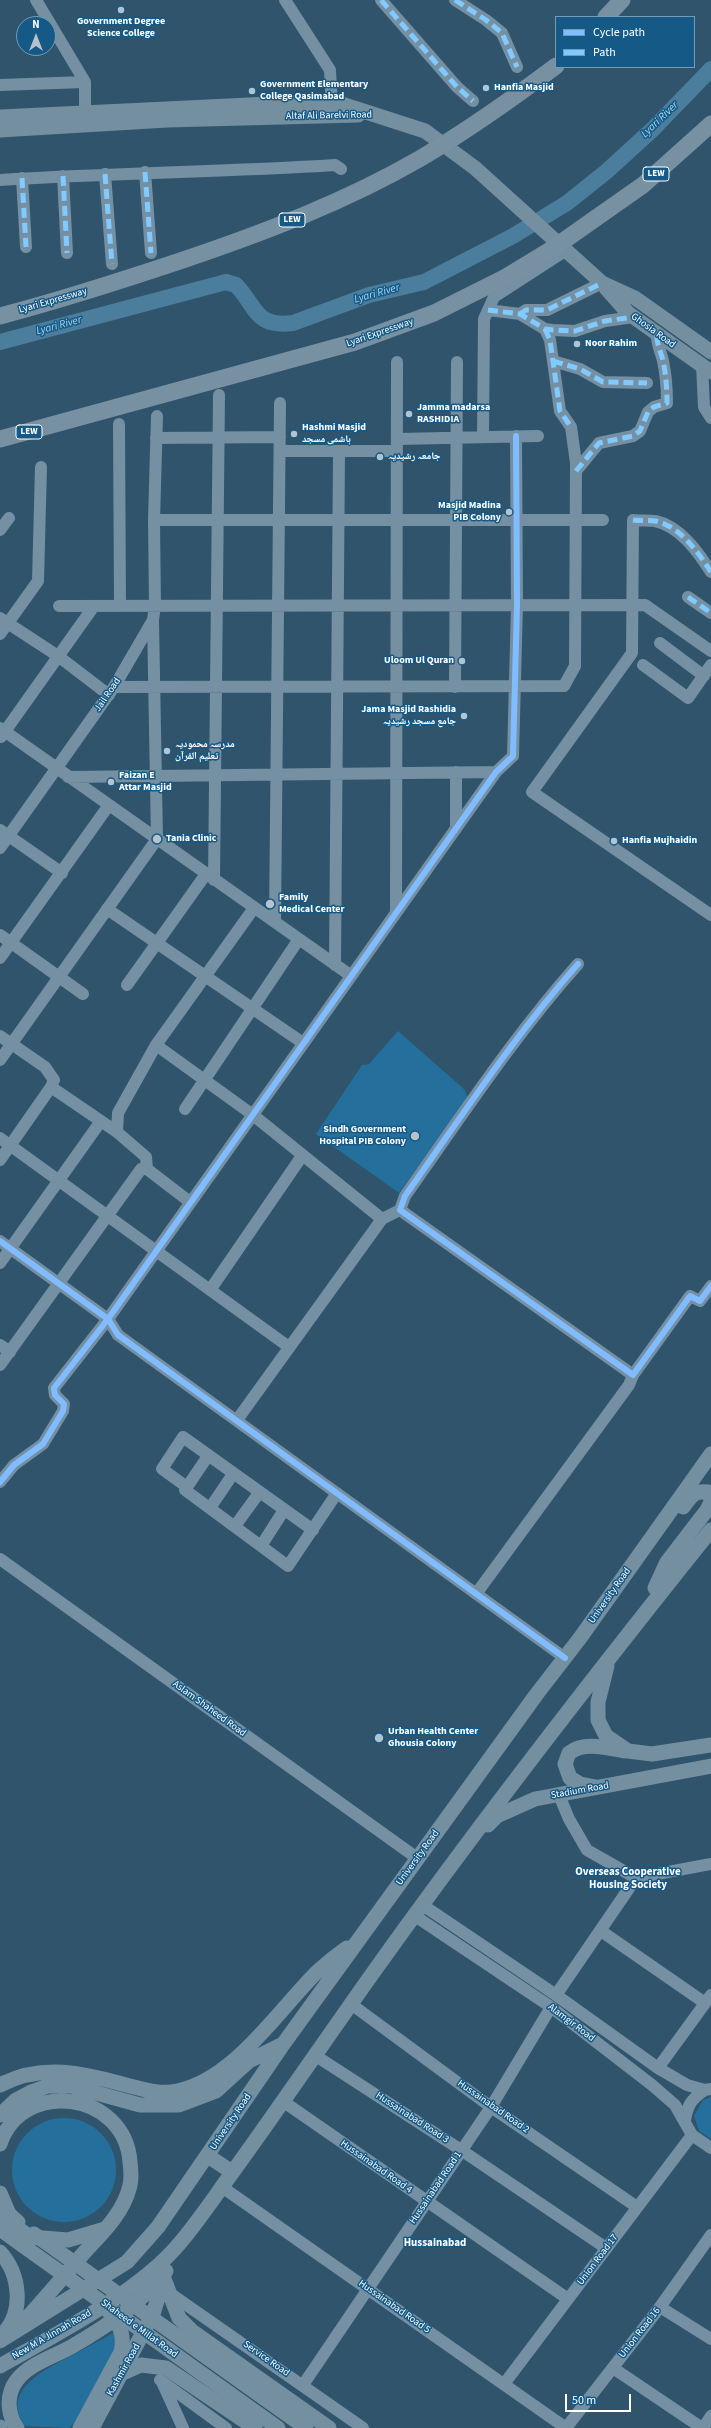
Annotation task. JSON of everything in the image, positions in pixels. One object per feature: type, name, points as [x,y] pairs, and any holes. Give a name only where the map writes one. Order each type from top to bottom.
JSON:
[{"type":"highway","points":[[607,16],[622,0]]},
{"type":"highway","name":"Lyari Expressway","points":[[0,316],[70,298],[265,232],[365,186],[420,158],[493,113],[555,67]]},
{"type":"highway","name":"Lyari Expressway","points":[[0,439],[355,342],[434,313],[506,277],[574,234],[643,185],[711,124]]},
{"type":"main road","name":"Altaf Ali Barelvi Road","points":[[0,130],[332,108]]},
{"type":"main road","name":"Altaf Ali Barelvi Road","points":[[0,117],[85,113],[332,108],[377,116],[425,131],[475,168],[602,283]]},
{"type":"main road","name":"Ghosia Road","points":[[602,283],[634,317],[706,368]]},
{"type":"main road","points":[[602,283],[635,298],[711,352]]},
{"type":"main road","name":"University Road","points":[[127,2262],[158,2227],[284,2044],[417,1858],[565,1658],[711,1454]]},
{"type":"main road","points":[[645,1611],[667,1562],[708,1510],[711,1501],[708,1492],[700,1491],[693,1494],[671,1524],[646,1544]]},
{"type":"main road","points":[[179,2244],[284,2102],[351,2004],[534,1755],[645,1611],[711,1530]]},
{"type":"main road","points":[[608,1659],[598,1702],[598,1720],[606,1736],[628,1751]]},
{"type":"main road","points":[[603,1788],[580,1784],[570,1778],[565,1764],[569,1753],[582,1747],[592,1746],[652,1754],[711,1745]]},
{"type":"main road","name":"Stadium Road","points":[[464,1849],[497,1816],[535,1799],[603,1788],[711,1766]]},
{"type":"main road","points":[[0,2086],[13,2078],[36,2072],[59,2070],[86,2074],[154,2092],[177,2091],[204,2081],[230,2062],[255,2040],[318,1971],[362,1936]]},
{"type":"main road","points":[[0,2115],[16,2100],[31,2092],[48,2086],[71,2086],[140,2105],[179,2105],[216,2091],[249,2061],[284,2044]]},
{"type":"main road","points":[[0,2144],[14,2119],[42,2104],[65,2101],[88,2104],[105,2114],[119,2126],[129,2147],[130,2188],[120,2212],[18,2328]]},
{"type":"main road","points":[[208,2156],[232,2172]]},
{"type":"main road","name":"Shaheed e Millat Road","points":[[0,2193],[9,2214],[34,2234],[306,2428]]},
{"type":"main road","points":[[0,2216],[30,2237],[68,2240],[105,2229]]},
{"type":"main road","name":"Shaheed e Millat Road","points":[[0,2229],[278,2428]]},
{"type":"main road","name":"New M A Jinnah Road","points":[[0,2366],[74,2324],[143,2278],[179,2244]]},
{"type":"main road","name":"Kashmir Road","points":[[92,2428],[154,2314],[179,2244]]},
{"type":"main road","points":[[0,2252],[16,2277],[18,2291],[16,2308],[10,2327],[0,2338]]},
{"type":"main road","name":"New M A Jinnah Road","points":[[0,2342],[18,2328],[127,2262]]},
{"type":"main road","points":[[17,2428],[8,2405],[11,2391],[17,2379],[31,2368],[104,2328],[166,2281],[179,2318],[193,2332],[329,2428]]},
{"type":"main road","name":"Kashmir Road","points":[[80,2428],[118,2358],[124,2341],[122,2329],[98,2299]]},
{"type":"main road","points":[[188,2381],[181,2368],[181,2352],[193,2332]]},
{"type":"main road","points":[[123,2373],[141,2365],[153,2365],[166,2368],[188,2381],[255,2428]]},
{"type":"street","points":[[36,0],[85,82],[85,113]]},
{"type":"street","points":[[285,0],[330,70],[332,108]]},
{"type":"street","points":[[381,0],[457,87],[473,101]]},
{"type":"street","points":[[455,0],[486,20],[502,33],[517,67]]},
{"type":"street","points":[[0,85],[85,82]]},
{"type":"street","points":[[0,180],[145,172],[256,170],[335,166],[341,170]]},
{"type":"street","points":[[145,172],[151,253]]},
{"type":"street","points":[[105,174],[112,264]]},
{"type":"street","points":[[63,176],[68,253]]},
{"type":"street","points":[[22,178],[26,247]]},
{"type":"street","points":[[483,436],[484,319],[494,297],[563,249]]},
{"type":"street","points":[[520,314],[526,310],[547,310],[602,283]]},
{"type":"street","points":[[488,310],[520,314],[545,329],[575,331],[605,322],[634,317]]},
{"type":"street","points":[[4,621],[112,691],[154,687],[564,686],[575,666],[576,471],[571,427],[560,411],[553,361],[545,329]]},
{"type":"street","points":[[576,471],[599,443],[633,436],[640,431],[648,412],[654,407],[667,403],[666,378],[663,360],[656,343],[657,333]]},
{"type":"street","points":[[553,361],[580,369],[603,382],[647,383]]},
{"type":"street","points":[[396,913],[397,362]]},
{"type":"street","points":[[455,686],[457,362]]},
{"type":"street","points":[[706,368],[704,407],[711,418]]},
{"type":"street","points":[[127,985],[156,942],[210,877],[215,775],[218,395]]},
{"type":"street","points":[[275,922],[280,402]]},
{"type":"street","name":"Jail Road","points":[[0,848],[4,833],[57,768],[112,691],[153,620],[155,606],[154,520],[157,416]]},
{"type":"street","points":[[119,424],[120,606]]},
{"type":"street","points":[[0,1482],[14,1465],[43,1444],[63,1411],[64,1404],[55,1395],[54,1388],[108,1319],[253,1115],[350,975],[496,772],[513,756],[517,520],[516,436]]},
{"type":"street","points":[[280,451],[339,453],[457,437],[538,436]]},
{"type":"street","points":[[156,438],[280,437]]},
{"type":"street","points":[[335,964],[338,774],[339,453]]},
{"type":"street","points":[[0,634],[4,621],[38,581],[41,467]]},
{"type":"street","points":[[0,530],[9,518]]},
{"type":"street","points":[[154,520],[603,520]]},
{"type":"street","points":[[711,572],[695,549],[676,531],[656,521],[633,520],[632,653],[532,792],[711,915]]},
{"type":"street","points":[[688,597],[711,613]]},
{"type":"street","points":[[59,606],[645,605],[711,651]]},
{"type":"street","points":[[94,606],[2,733],[57,768],[350,975]]},
{"type":"street","points":[[0,1060],[157,839],[153,620]]},
{"type":"street","points":[[660,643],[704,676]]},
{"type":"street","points":[[643,665],[688,698],[711,665]]},
{"type":"street","points":[[456,772],[456,829]]},
{"type":"street","points":[[68,776],[496,772]]},
{"type":"street","points":[[0,958],[109,805]]},
{"type":"street","points":[[4,833],[62,873]]},
{"type":"street","points":[[107,908],[303,1043]]},
{"type":"street","points":[[116,1132],[118,1113],[156,1045],[254,908]]},
{"type":"street","points":[[0,935],[82,994]]},
{"type":"street","points":[[186,1109],[206,1081],[252,1007],[299,939]]},
{"type":"street","points":[[237,1420],[382,1219],[400,1210],[405,1196],[503,1057],[543,1003],[578,964]]},
{"type":"street","points":[[0,1036],[44,1067],[54,1080],[51,1087],[0,1160]]},
{"type":"street","points":[[156,1045],[253,1115],[382,1219]]},
{"type":"street","points":[[51,1087],[116,1132],[146,1157],[147,1169]]},
{"type":"street","points":[[0,1263],[100,1121]]},
{"type":"street","points":[[0,1138],[289,1346]]},
{"type":"street","points":[[210,1290],[302,1156]]},
{"type":"street","points":[[0,1365],[106,1215],[141,1169],[147,1169],[190,1202]]},
{"type":"street","points":[[400,1210],[633,1375]]},
{"type":"street","points":[[0,1241],[108,1319],[118,1335],[565,1658]]},
{"type":"street","points":[[476,1594],[629,1385],[633,1375],[690,1296],[700,1301],[711,1286]]},
{"type":"street","points":[[0,1345],[10,1352]]},
{"type":"street","points":[[187,1487],[162,1469],[183,1437],[259,1493],[313,1530]]},
{"type":"street","points":[[208,1456],[185,1490],[288,1566],[337,1493]]},
{"type":"street","points":[[210,1508],[233,1474]]},
{"type":"street","points":[[235,1526],[259,1493]]},
{"type":"street","points":[[261,1546],[284,1510]]},
{"type":"street","name":"Aslam Shaheed Road","points":[[0,1559],[417,1858]]},
{"type":"street","points":[[559,1795],[569,1819],[587,1850],[636,1878],[711,1864]]},
{"type":"street","points":[[556,1995],[636,1878]]},
{"type":"street","name":"Alamgir Road","points":[[420,1911],[556,1995],[658,2068],[686,2085],[708,2090]]},
{"type":"street","name":"Alamgir Road","points":[[420,1911],[551,2007],[652,2085],[675,2105],[692,2135],[711,2148]]},
{"type":"street","points":[[601,1931],[708,1999],[658,2068]]},
{"type":"street","name":"Hussainabad Road 2","points":[[351,2004],[491,2106],[637,2207]]},
{"type":"street","name":"Hussainabad Road 1","points":[[303,2385],[491,2106],[551,2007]]},
{"type":"street","name":"Hussainabad Road 3","points":[[316,2056],[462,2150],[606,2248]]},
{"type":"street","points":[[685,2121],[687,2106],[696,2096],[708,2090]]},
{"type":"street","name":"Hussainabad Road 4","points":[[284,2102],[426,2202],[568,2299]]},
{"type":"street","name":"Union Road 17","points":[[504,2384],[692,2135]]},
{"type":"street","name":"Hussainabad Road 5","points":[[222,2186],[566,2428]]},
{"type":"street","name":"Union Road 16","points":[[566,2428],[660,2307],[711,2235]]},
{"type":"street","name":"Service Road","points":[[166,2281],[303,2385],[363,2428]]},
{"type":"street","points":[[660,2307],[711,2339]]},
{"type":"street","points":[[153,2365],[183,2428]]},
{"type":"street","points":[[613,2368],[702,2428],[711,2416]]},
{"type":"street","points":[[160,2380],[226,2428]]},
{"type":"shaded area","points":[[398,1031],[465,1090],[468,1099],[399,1193],[316,1134],[362,1065],[369,1064]]},
{"type":"shaded area","points":[[711,2097],[711,2139],[699,2131],[694,2116],[703,2100]]},
{"type":"shaded area","points":[[64,2118],[84,2122],[93,2127],[107,2141],[112,2150],[116,2170],[112,2190],[107,2199],[93,2213],[84,2218],[64,2222],[44,2218],[35,2213],[21,2199],[16,2190],[12,2170],[16,2150],[21,2141],[35,2127],[44,2122]]},
{"type":"shaded area","points":[[115,2332],[117,2347],[75,2422],[69,2428],[25,2426],[19,2414],[18,2402],[21,2392],[28,2383],[48,2368]]},
{"type":"waterway","name":"Lyari River","points":[[0,342],[226,282],[236,285],[253,308],[264,319],[281,324],[293,323],[369,295],[424,282],[513,236],[567,203],[607,171],[653,129],[711,69]]},
{"type":"marked path","points":[[381,0],[457,87],[473,101]]},
{"type":"marked path","points":[[455,0],[486,20],[502,33],[517,67]]},
{"type":"marked path","points":[[145,172],[151,253]]},
{"type":"marked path","points":[[105,174],[112,264]]},
{"type":"marked path","points":[[63,176],[67,253]]},
{"type":"marked path","points":[[22,178],[26,247]]},
{"type":"marked path","points":[[520,314],[526,310],[547,310],[602,283]]},
{"type":"marked path","points":[[488,310],[520,314],[545,329],[553,330],[575,331],[605,321],[634,317]]},
{"type":"marked path","points":[[545,329],[550,340],[560,411],[571,427]]},
{"type":"marked path","points":[[576,471],[599,443],[633,436],[640,431],[648,412],[654,407],[667,403],[665,372],[658,344],[657,333]]},
{"type":"marked path","points":[[553,361],[580,369],[603,382],[647,383]]},
{"type":"marked path","points":[[633,520],[655,521],[672,528],[688,541],[711,572]]},
{"type":"marked path","points":[[688,597],[711,613]]},
{"type":"cycle path","points":[[0,1482],[14,1465],[43,1444],[63,1411],[64,1404],[55,1395],[54,1388],[108,1319],[496,772],[513,756],[517,605],[516,436]]},
{"type":"cycle path","points":[[578,964],[554,991],[488,1077],[405,1196],[400,1210],[633,1375],[690,1296],[700,1301],[711,1286]]},
{"type":"cycle path","points":[[0,1241],[108,1319],[118,1335],[565,1658]]},
{"type":"place","name":"Government Degree Science College","points":[[121,10]]},
{"type":"place","name":"Hanfia Masjid","points":[[486,88]]},
{"type":"place","name":"Government Elementary College Qasimabad","points":[[252,91]]},
{"type":"place","name":"Noor Rahim","points":[[577,344]]},
{"type":"place","name":"Jamma madarsa RASHIDIA","points":[[409,414]]},
{"type":"place","name":"Hashmi Masjid ہاشمی مسجد","points":[[294,434]]},
{"type":"place","name":"جامعہ رشیدیہ","points":[[380,457]]},
{"type":"place","name":"Masjid Madina PIB Colony","points":[[509,512]]},
{"type":"place","name":"Uloom Ul Quran","points":[[462,661]]},
{"type":"place","name":"Jama Masjid Rashidia جامع مسجد رشیدیہ","points":[[464,716]]},
{"type":"place","name":"مدرسہ محمودیہ تعلیم القرآن","points":[[167,751]]},
{"type":"place","name":"Faizan E Attar Masjid","points":[[111,782]]},
{"type":"place","name":"Tania Clinic","points":[[157,839]]},
{"type":"place","name":"Hanfia Mujhaidin","points":[[614,841]]},
{"type":"place","name":"Family Medical Center","points":[[270,904]]},
{"type":"place","name":"Sindh Government Hospital PIB Colony","points":[[415,1136]]},
{"type":"place","name":"Urban Health Center Ghousia Colony","points":[[379,1738]]},
{"type":"district","name":"Overseas Cooperative Housing Society","points":[[628,1879]]},
{"type":"district","name":"Hussainabad","points":[[435,2244]]}]
